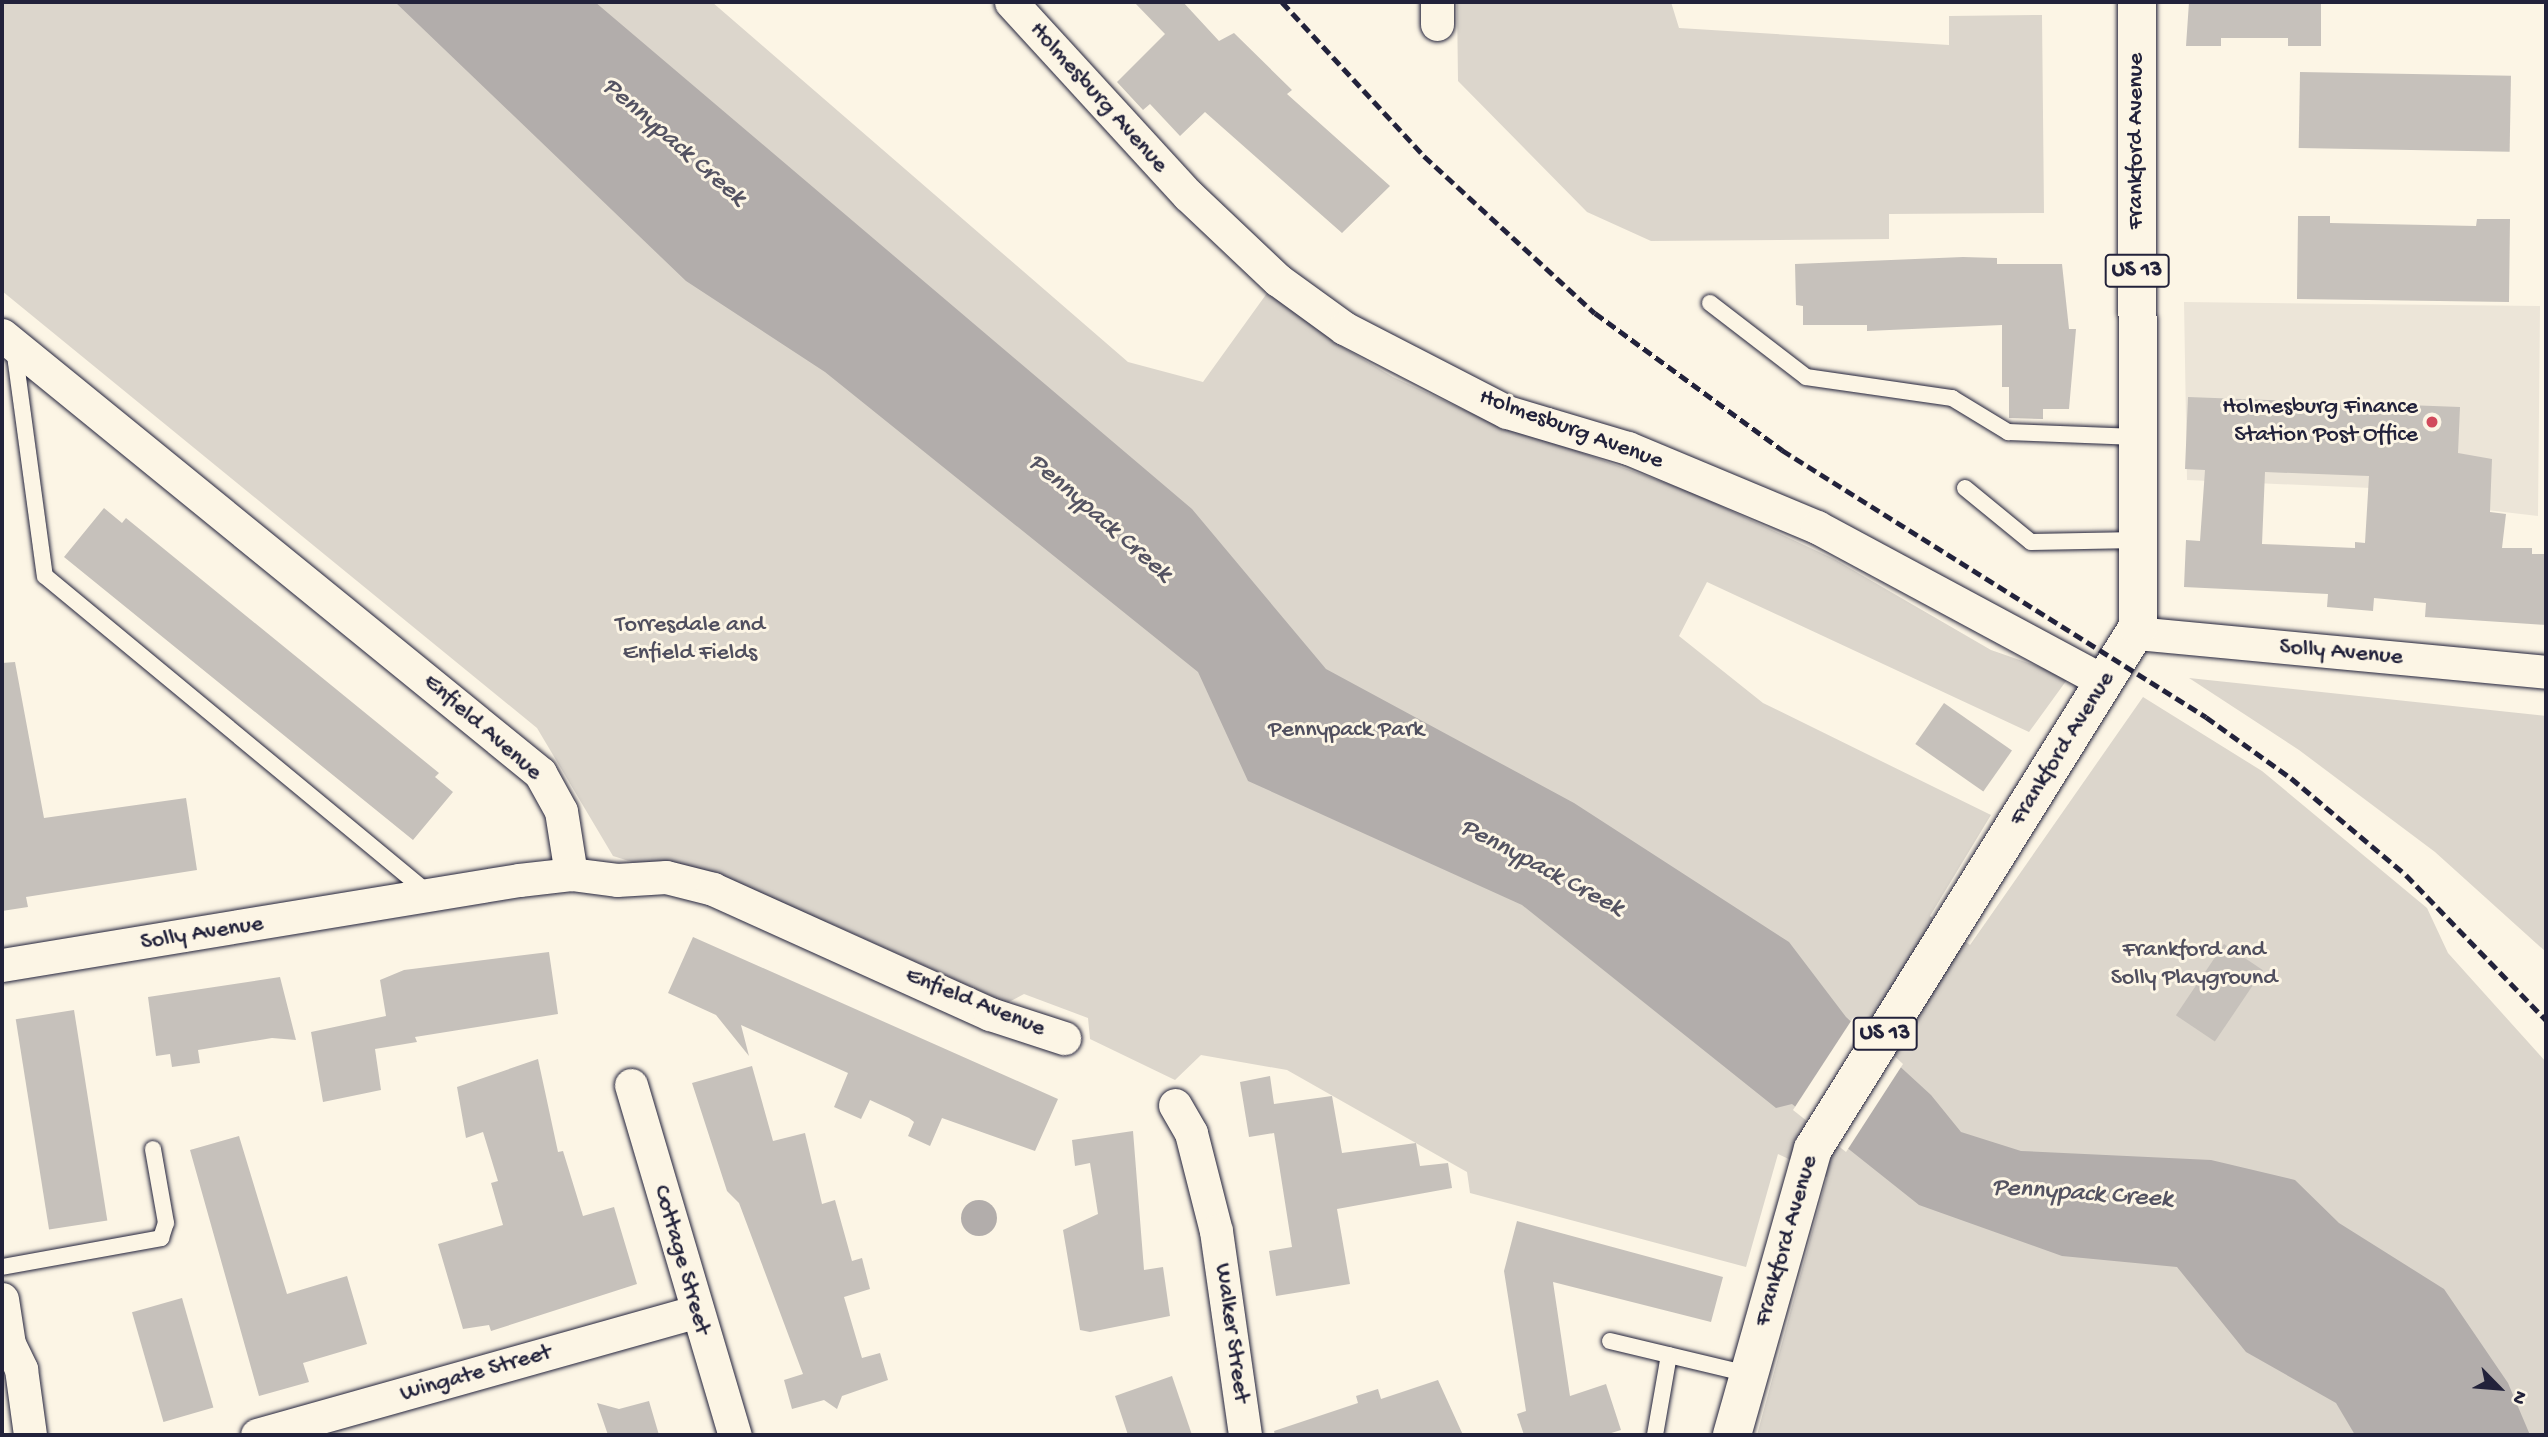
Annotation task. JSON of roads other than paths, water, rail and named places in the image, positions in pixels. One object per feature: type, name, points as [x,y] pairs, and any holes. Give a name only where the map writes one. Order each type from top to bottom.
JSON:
[{"type":"main road","name":"Frankford Avenue","points":[[1732,1435],[1819,1137],[2135,633],[2138,540],[2137,2]]},
{"type":"street","name":"Holmesburg Avenue","points":[[1012,2],[1188,195],[1278,280],[1344,328],[1507,412],[1628,448],[1816,527],[2105,682]]},
{"type":"street","name":"Enfield Avenue","points":[[8,340],[540,773],[561,811],[572,874],[617,880],[666,877],[713,889],[990,1014],[1064,1038]]},
{"type":"street","name":"Solly Avenue","points":[[2135,633],[2546,672]]},
{"type":"street","points":[[416,898],[572,874]]},
{"type":"street","name":"Solly Avenue","points":[[2,965],[416,898]]},
{"type":"street","name":"Cottage Street","points":[[631,1085],[695,1312],[734,1435]]},
{"type":"street","name":"Walker Street","points":[[1174,1105],[1191,1133],[1216,1231],[1245,1435]]},
{"type":"street","points":[[2,1299],[5,1344],[21,1369],[30,1435]]},
{"type":"street","name":"Wingate Street","points":[[257,1435],[695,1312]]},
{"type":"lane","points":[[1710,303],[1806,377],[1952,398],[2008,432],[2137,437]]},
{"type":"lane","points":[[8,340],[44,576],[416,898]]},
{"type":"lane","points":[[1965,488],[2031,542],[2138,540]]},
{"type":"lane","points":[[2,1266],[161,1238],[166,1223],[153,1149]]},
{"type":"lane","points":[[1610,1341],[1748,1374]]},
{"type":"lane","points":[[1655,1435],[1669,1355]]},
{"type":"water","name":"Pennypack Creek","points":[[395,2],[595,2],[1192,509],[1326,669],[1574,803],[1789,942],[1846,1017],[1931,1095],[1961,1132],[2021,1151],[2211,1160],[2295,1180],[2339,1223],[2444,1289],[2508,1383],[2530,1435],[2355,1435],[2336,1403],[2246,1352],[2177,1267],[2062,1256],[1919,1205],[1792,1104],[1776,1108],[1522,905],[1248,781],[1198,672],[825,372],[686,281]]},
{"type":"water","points":[[979,1200],[992,1205],[997,1218],[992,1231],[979,1236],[966,1231],[961,1218],[966,1205]]},
{"type":"railway","points":[[1282,2],[1424,156],[1595,313],[1782,450],[2206,717],[2291,778],[2406,875],[2546,1020]]},
{"type":"place","name":"Holmesburg Finance Station Post Office","points":[[2432,422]]},
{"type":"park label","name":"Torresdale and Enfield Fields","points":[[690,640]]},
{"type":"park label","name":"Pennypack Park","points":[[1346,731]]},
{"type":"park label","name":"Frankford and Solly Playground","points":[[2194,965]]}]
